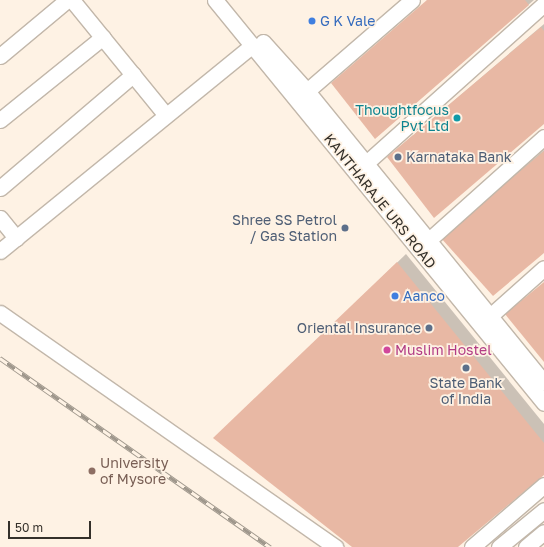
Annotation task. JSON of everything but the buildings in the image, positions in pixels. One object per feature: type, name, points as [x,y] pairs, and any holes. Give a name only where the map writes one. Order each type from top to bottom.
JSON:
[{"type":"street","points":[[0,56],[68,0]]},
{"type":"street","points":[[72,0],[165,114]]},
{"type":"street","name":"KANTHARAJE URS ROAD","points":[[215,0],[253,45],[302,95],[365,164],[544,403]]},
{"type":"street","name":"KANTHARAJE URS ROAD","points":[[228,0],[302,95],[424,244],[490,316],[544,383]]},
{"type":"street","points":[[302,95],[412,0]]},
{"type":"street","points":[[365,164],[544,4]]},
{"type":"street","points":[[0,120],[103,37]]},
{"type":"street","points":[[0,251],[165,114],[253,45]]},
{"type":"street","points":[[0,188],[133,75]]},
{"type":"street","points":[[424,244],[544,137]]},
{"type":"street","points":[[0,218],[16,238]]},
{"type":"street","points":[[490,316],[544,268]]},
{"type":"street","points":[[0,313],[336,547]]},
{"type":"street","points":[[472,547],[544,485]]},
{"type":"street","points":[[499,547],[544,510]]},
{"type":"street","points":[[526,547],[544,532]]},
{"type":"railway","points":[[0,358],[270,547]]},
{"type":"place","name":"G K Vale","points":[[312,21]]},
{"type":"place","name":"Thoughtfocus Pvt Ltd","points":[[457,118]]},
{"type":"place","name":"Karnataka Bank","points":[[398,157]]},
{"type":"place","name":"Shree SS Petrol / Gas Station","points":[[345,228]]},
{"type":"place","name":"Aanco","points":[[395,296]]},
{"type":"place","name":"Oriental Insurance","points":[[429,328]]},
{"type":"place","name":"Muslim Hostel","points":[[387,350]]},
{"type":"place","name":"State Bank of India","points":[[466,368]]},
{"type":"place","name":"University of Mysore","points":[[92,471]]}]
